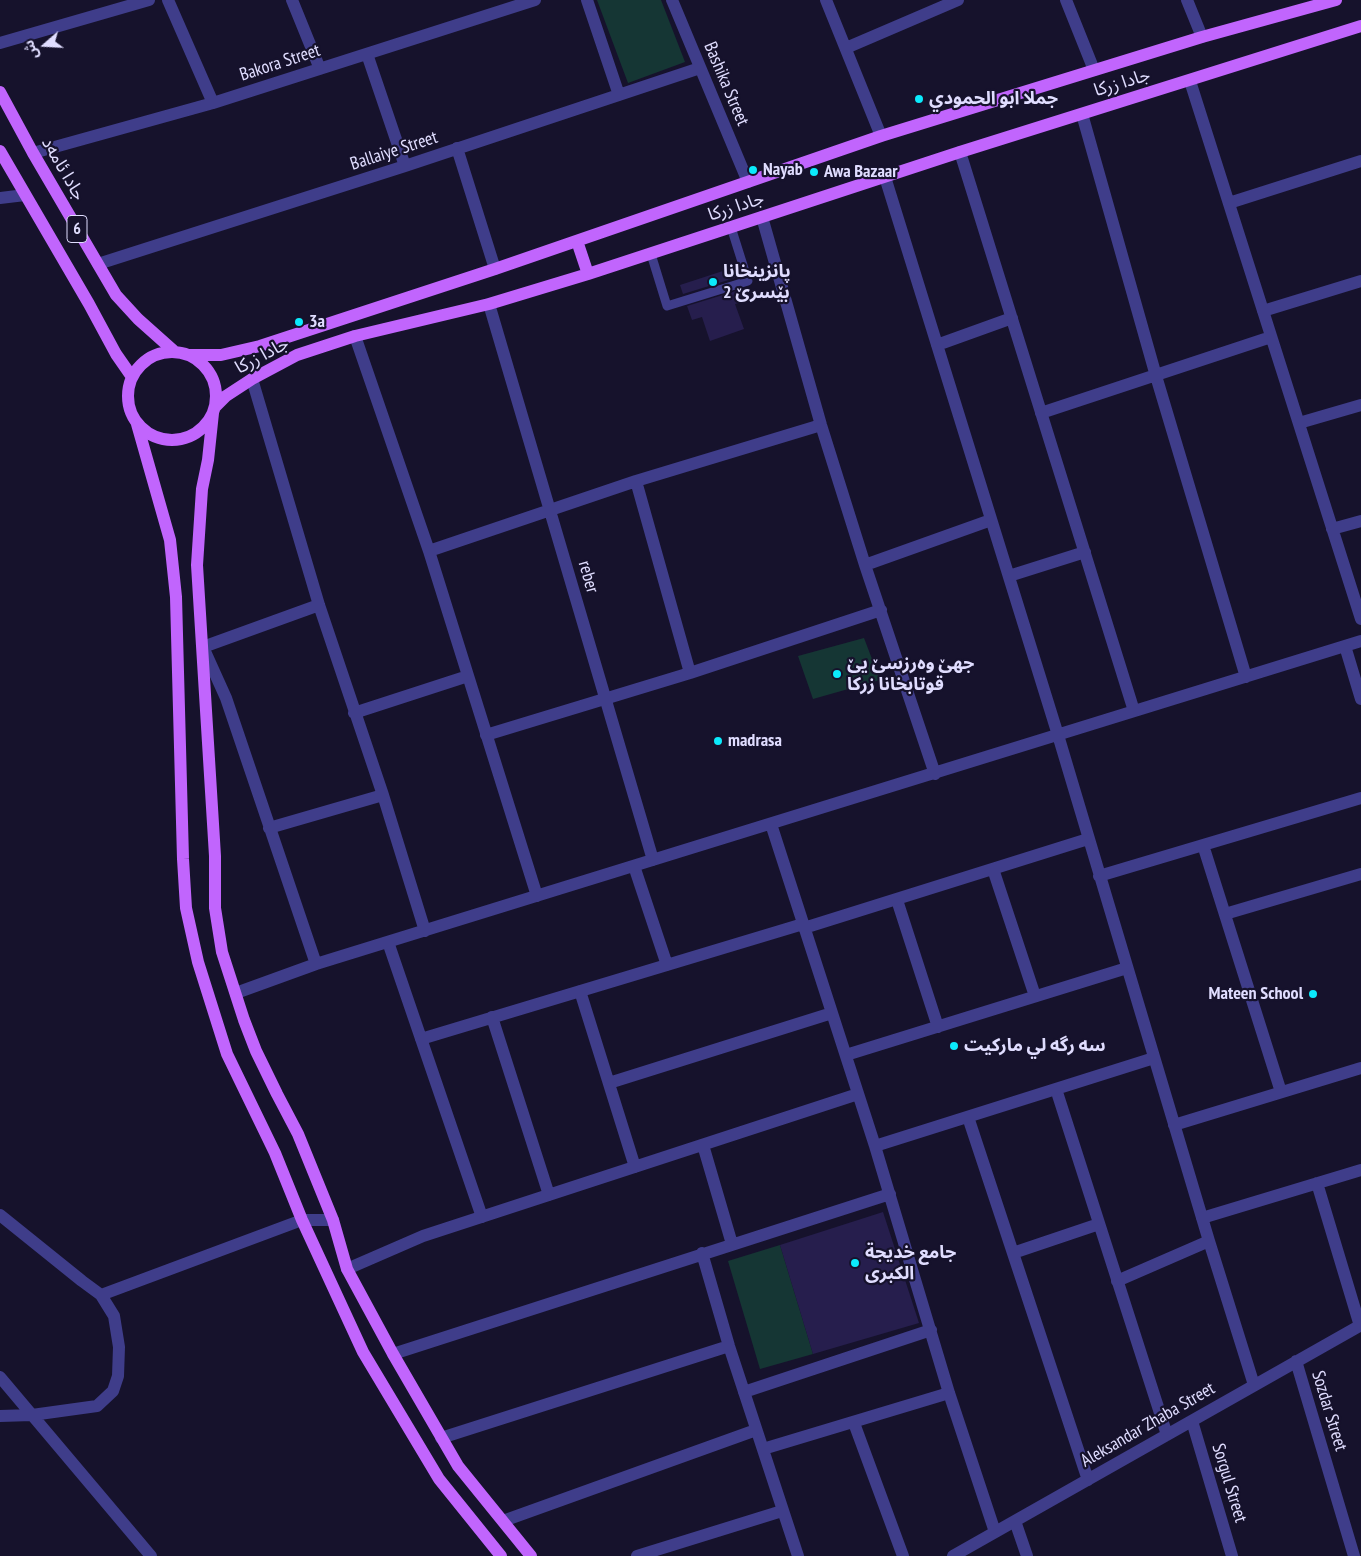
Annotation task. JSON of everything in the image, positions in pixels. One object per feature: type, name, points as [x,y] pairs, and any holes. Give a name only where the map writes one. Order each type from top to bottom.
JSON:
[{"type":"main road","name":"جادا زرکا","points":[[189,355],[221,355],[260,346],[495,269],[881,136],[1202,37],[1336,0]]},
{"type":"main road","name":"جادا زرکا","points":[[214,410],[226,396],[252,379],[297,355],[355,336],[489,304],[588,274],[960,152],[1361,26]]},
{"type":"main road","name":"جادا ئامەد","points":[[0,92],[33,153],[116,294],[128,310],[175,352]]},
{"type":"main road","name":"6","points":[[0,151],[116,354],[132,376]]},
{"type":"main road","points":[[577,241],[588,274]]},
{"type":"main road","points":[[501,1556],[439,1479],[363,1352],[302,1220],[275,1154],[227,1054],[198,962],[188,917],[183,859],[176,597],[170,540],[128,398],[128,388],[132,376],[139,366],[149,358],[160,353],[175,352],[189,355],[198,360],[212,376],[216,391],[208,460],[202,489],[197,565],[215,856],[215,908],[222,952],[256,1051],[298,1134],[333,1220],[347,1269],[393,1354],[458,1466],[531,1556]]},
{"type":"main road","points":[[137,424],[153,437],[173,441],[183,440],[202,430],[214,410]]},
{"type":"street","points":[[0,43],[149,0]]},
{"type":"street","points":[[168,0],[213,103]]},
{"type":"street","points":[[292,0],[320,69]]},
{"type":"street","name":"Bakora Street","points":[[33,153],[213,103],[535,0]]},
{"type":"street","points":[[587,0],[620,95]]},
{"type":"street","name":"Bashika Street","points":[[672,0],[748,182]]},
{"type":"street","points":[[826,0],[881,136]]},
{"type":"street","points":[[846,48],[958,0]]},
{"type":"street","points":[[1066,0],[1094,70]]},
{"type":"street","points":[[1187,0],[1202,37]]},
{"type":"street","points":[[367,54],[405,166]]},
{"type":"street","name":"Ballaiye Street","points":[[98,264],[405,166],[700,68]]},
{"type":"street","points":[[1190,81],[1361,619]]},
{"type":"street","points":[[1082,114],[1156,376],[1246,677]]},
{"type":"street","points":[[457,148],[495,269]]},
{"type":"street","points":[[960,152],[1134,712]]},
{"type":"street","points":[[1229,203],[1361,161]]},
{"type":"street","points":[[885,177],[1058,735],[1209,1242],[1254,1385]]},
{"type":"street","points":[[0,198],[25,195]]},
{"type":"street","points":[[762,217],[821,425],[865,565],[935,774]]},
{"type":"street","points":[[1263,311],[1361,281]]},
{"type":"street","name":"reber","points":[[489,304],[653,860]]},
{"type":"street","points":[[937,346],[1012,318]]},
{"type":"street","points":[[355,336],[429,551],[537,896]]},
{"type":"street","points":[[1041,413],[1271,337]]},
{"type":"street","points":[[252,379],[319,605],[383,795],[424,931]]},
{"type":"street","points":[[1299,424],[1361,405]]},
{"type":"street","points":[[429,551],[636,481],[821,425]]},
{"type":"street","points":[[636,481],[690,673]]},
{"type":"street","points":[[865,565],[991,520]]},
{"type":"street","points":[[1332,529],[1361,521]]},
{"type":"street","points":[[1009,576],[1084,552]]},
{"type":"street","points":[[316,964],[226,698],[203,647],[319,605]]},
{"type":"street","points":[[486,735],[690,673],[881,610]]},
{"type":"street","points":[[236,993],[316,964],[1361,641]]},
{"type":"street","points":[[1345,646],[1361,699]]},
{"type":"street","points":[[354,713],[468,676]]},
{"type":"street","points":[[270,828],[383,795]]},
{"type":"street","points":[[1099,876],[1361,798]]},
{"type":"street","points":[[771,824],[875,1146],[949,1393],[995,1532]]},
{"type":"street","points":[[421,1039],[667,965],[897,900],[1088,840]]},
{"type":"street","points":[[1203,845],[1281,1092]]},
{"type":"street","points":[[634,866],[667,965]]},
{"type":"street","points":[[993,869],[1035,996]]},
{"type":"street","points":[[1224,914],[1361,874]]},
{"type":"street","points":[[897,900],[938,1027]]},
{"type":"street","points":[[388,942],[482,1217]]},
{"type":"street","points":[[846,1055],[1127,968]]},
{"type":"street","points":[[580,991],[635,1167]]},
{"type":"street","points":[[609,1083],[832,1013]]},
{"type":"street","points":[[492,1017],[549,1195]]},
{"type":"street","points":[[875,1146],[1154,1058]]},
{"type":"street","points":[[1174,1125],[1361,1068]]},
{"type":"street","points":[[1056,1089],[1167,1435]]},
{"type":"street","points":[[347,1269],[423,1236],[858,1094]]},
{"type":"street","points":[[968,1117],[1088,1480]]},
{"type":"street","points":[[703,1145],[732,1244]]},
{"type":"street","points":[[1202,1218],[1361,1170]]},
{"type":"street","points":[[1317,1183],[1360,1325]]},
{"type":"street","points":[[393,1354],[890,1194]]},
{"type":"street","points":[[0,1215],[101,1295],[114,1316],[119,1347],[118,1376],[113,1391],[97,1406],[32,1415],[0,1416]]},
{"type":"street","points":[[101,1295],[302,1220],[333,1220]]},
{"type":"street","points":[[1013,1254],[1099,1224]]},
{"type":"street","points":[[1117,1280],[1209,1242]]},
{"type":"street","points":[[702,1253],[729,1346],[798,1556]]},
{"type":"street","name":"Aleksandar Zhaba Street","points":[[953,1556],[1360,1325]]},
{"type":"street","points":[[744,1392],[931,1330]]},
{"type":"street","points":[[441,1438],[729,1346]]},
{"type":"street","name":"Sozdar Street","points":[[1296,1361],[1354,1556]]},
{"type":"street","points":[[0,1377],[151,1556]]},
{"type":"street","points":[[763,1449],[949,1393]]},
{"type":"street","name":"Sorgul Street","points":[[1192,1421],[1232,1556]]},
{"type":"street","points":[[854,1423],[903,1556]]},
{"type":"street","points":[[503,1521],[756,1430]]},
{"type":"street","points":[[637,1556],[782,1511]]},
{"type":"street","points":[[1015,1521],[1027,1556]]},
{"type":"lane","points":[[651,254],[667,306],[748,281],[731,228]]},
{"type":"green space","points":[[597,0],[661,0],[685,62],[628,83]]},
{"type":"green space","points":[[864,638],[880,680],[813,699],[798,656]]},
{"type":"green space","points":[[780,1245],[813,1354],[760,1369],[728,1261]]},
{"type":"building","points":[[732,268],[735,278],[683,294],[680,285]]},
{"type":"building","points":[[739,290],[743,302],[735,304],[744,329],[710,341],[702,317],[692,320],[687,306]]},
{"type":"building","points":[[883,1212],[919,1323],[813,1354],[780,1245]]},
{"type":"place","name":"جملا ابو الحمودي","points":[[919,99]]},
{"type":"place","name":"Nayab","points":[[753,170]]},
{"type":"place","name":"Awa Bazaar","points":[[814,172]]},
{"type":"place","name":"پانزینخانا بێسرێ 2","points":[[713,282]]},
{"type":"place","name":"3a","points":[[299,322]]},
{"type":"place","name":"جھێ وەرزسێ یێ قوتابخانا زرکا","points":[[837,674]]},
{"type":"place","name":"madrasa","points":[[718,741]]},
{"type":"place","name":"Mateen School","points":[[1313,994]]},
{"type":"place","name":"سه رگه لي ماركيت","points":[[954,1046]]},
{"type":"place","name":"جامع خدیجة الکبری","points":[[855,1263]]}]
